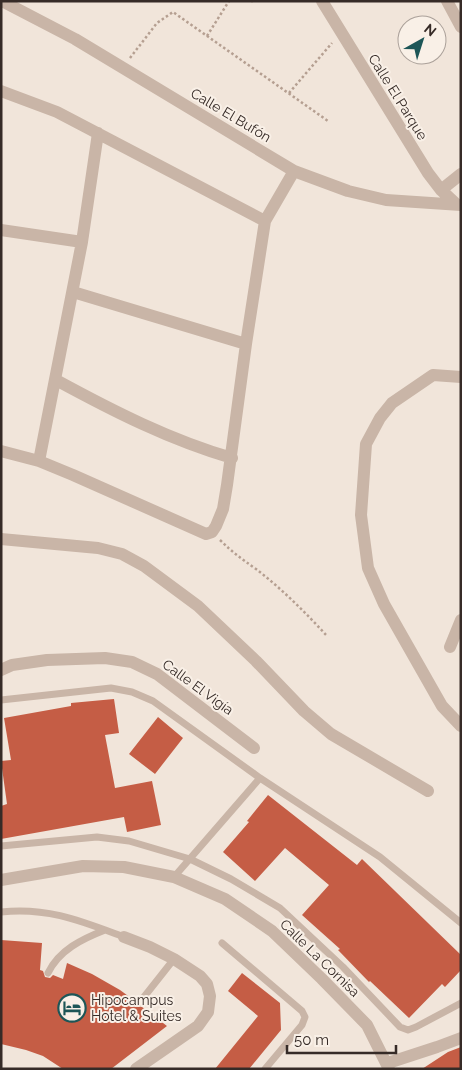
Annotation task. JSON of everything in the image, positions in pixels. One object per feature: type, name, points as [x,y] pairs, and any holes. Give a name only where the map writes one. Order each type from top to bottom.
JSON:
[{"type":"street","name":"Calle El Bufón","points":[[2,1],[75,38],[294,171],[348,191],[386,200],[458,204]]},
{"type":"street","name":"Calle El Parque","points":[[322,1],[428,173],[441,190],[458,204]]},
{"type":"street","points":[[447,1],[461,27]]},
{"type":"street","points":[[1,91],[57,112],[265,221]]},
{"type":"street","points":[[39,461],[82,242],[98,133]]},
{"type":"street","points":[[1,451],[39,461],[206,534],[212,532],[223,509],[232,458],[246,344],[265,221],[294,171]]},
{"type":"street","points":[[441,190],[461,174]]},
{"type":"street","points":[[1,230],[82,242]]},
{"type":"street","points":[[73,292],[246,344]]},
{"type":"street","points":[[461,377],[433,376],[392,403],[380,418],[366,444],[362,515],[368,568],[384,604],[442,706],[461,726]]},
{"type":"street","points":[[56,380],[129,419],[178,441],[232,458]]},
{"type":"street","points":[[1,539],[98,548],[122,554],[144,566],[198,606],[256,661],[304,711],[331,734],[428,790]]},
{"type":"street","points":[[450,647],[461,620]]},
{"type":"street","name":"Calle El Vigía","points":[[1,670],[12,665],[47,660],[105,658],[132,662],[157,674],[254,748]]},
{"type":"street","name":"Calle La Cornisa","points":[[1,880],[83,866],[124,867],[174,878],[225,899],[272,931],[322,979],[367,1025],[389,1066]]},
{"type":"street","points":[[124,936],[174,959],[200,976],[208,984],[210,996],[208,1012],[198,1026],[136,1069]]},
{"type":"street","points":[[389,1066],[461,1038]]},
{"type":"lane","points":[[1,700],[111,688],[132,692],[153,701],[260,778],[380,857],[461,923]]},
{"type":"lane","points":[[174,878],[260,778]]},
{"type":"lane","points":[[1,846],[97,837],[129,841],[190,859],[231,879],[280,908],[343,967],[400,1026],[408,1030],[416,1028],[461,1003]]},
{"type":"lane","points":[[1,912],[45,912],[84,922],[124,936]]},
{"type":"lane","points":[[48,973],[52,965],[64,952],[81,939],[105,930]]},
{"type":"lane","points":[[222,944],[302,1011],[305,1017],[302,1025],[265,1069]]},
{"type":"lane","points":[[140,1002],[174,959]]},
{"type":"path","points":[[207,36],[229,1]]},
{"type":"path","points":[[123,68],[157,23],[174,12],[328,120]]},
{"type":"path","points":[[289,93],[341,33]]},
{"type":"path","points":[[212,532],[234,554],[276,586],[327,636]]},
{"type":"building","points":[[114,699],[119,733],[105,735],[115,788],[152,781],[161,825],[127,832],[124,817],[1,839],[1,806],[7,804],[1,761],[11,760],[4,718],[71,706],[71,703]]},
{"type":"building","points":[[158,717],[183,738],[155,774],[129,754]]},
{"type":"building","points":[[268,795],[357,865],[362,859],[461,955],[461,970],[445,987],[442,984],[409,1018],[369,982],[338,950],[340,949],[302,915],[329,885],[285,848],[255,881],[223,852],[249,822],[247,821]]},
{"type":"building","name":"Hipocampus Hotel & Suites","points":[[1,940],[42,943],[40,970],[43,971],[45,977],[50,978],[53,975],[63,979],[67,963],[92,974],[120,990],[135,1001],[137,1006],[142,1007],[167,1026],[111,1069],[63,1069],[43,1056],[1,1044]]},
{"type":"building","points":[[242,973],[280,1003],[281,1030],[249,1069],[215,1069],[258,1016],[228,991]]},
{"type":"building","points":[[461,1047],[461,1069],[422,1069],[448,1052]]},
{"type":"place","name":"Hipocampus Hotel & Suites","points":[[72,1008]]}]
